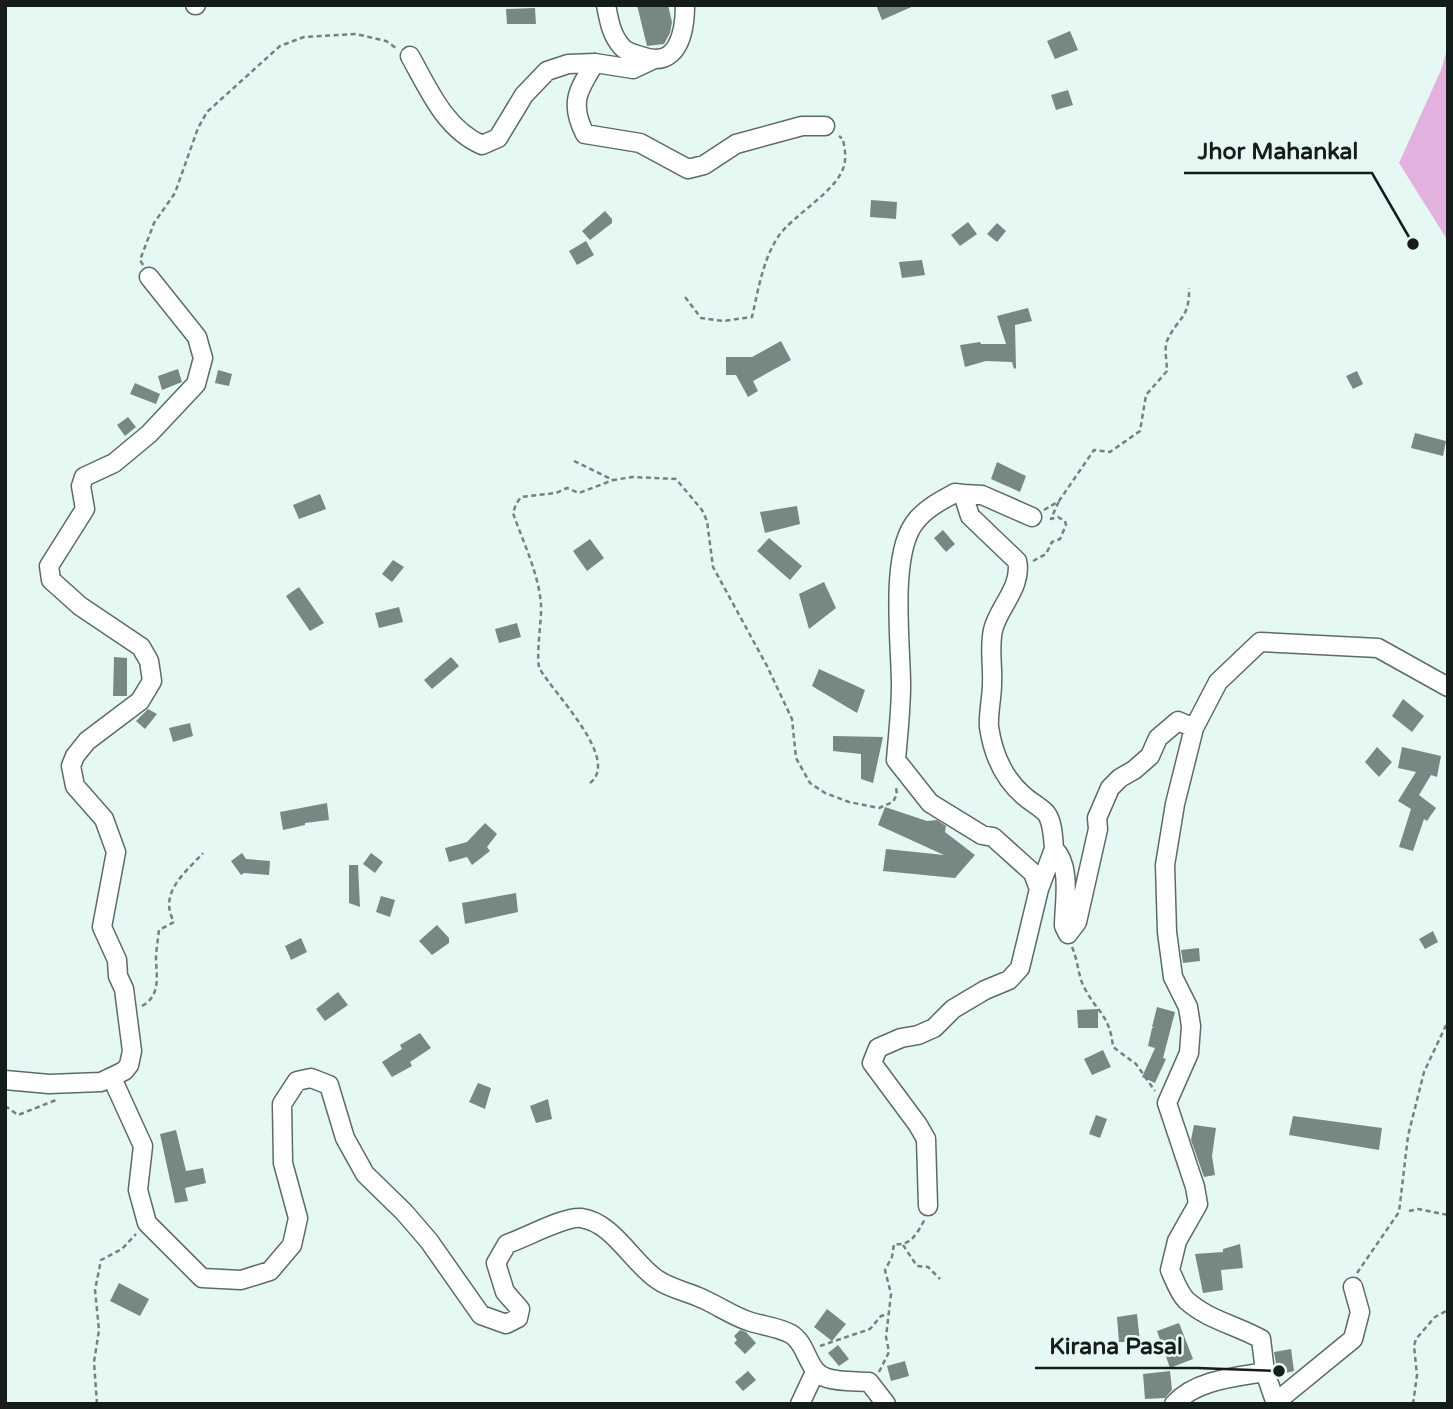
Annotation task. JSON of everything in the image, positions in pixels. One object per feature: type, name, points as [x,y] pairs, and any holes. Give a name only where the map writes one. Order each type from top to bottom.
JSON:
[{"type":"street","points":[[606,5],[611,28],[623,49],[652,60]]},
{"type":"street","points":[[410,56],[452,126],[468,139],[482,145],[498,138],[524,95],[547,71],[568,64],[595,63],[633,69],[664,57],[680,44],[685,27],[685,5]]},
{"type":"street","points":[[595,63],[579,88],[577,117],[585,134],[639,143],[688,169],[704,165],[736,144],[802,126],[825,126]]},
{"type":"street","points":[[5,1080],[49,1084],[101,1082],[124,1071],[129,1065],[132,1051],[124,989],[118,976],[117,960],[102,927],[116,852],[104,819],[75,786],[71,766],[87,741],[140,701],[152,681],[149,661],[141,647],[80,606],[51,580],[49,565],[85,509],[81,486],[84,477],[114,463],[149,434],[196,384],[203,358],[197,337],[149,278]]},
{"type":"street","points":[[1032,517],[982,495],[955,493],[933,505],[915,521],[903,547],[897,612],[901,685],[896,760],[930,803],[982,835],[993,837],[1033,873],[1040,889]]},
{"type":"street","points":[[928,1206],[926,1139],[872,1063],[878,1048],[934,1028],[953,1009],[985,990],[1009,981],[1020,968],[1040,889],[1054,849],[1052,829],[1046,814],[1022,795],[1000,768],[989,726],[992,682],[990,647],[993,629],[997,617],[1008,601],[1019,569],[1017,561],[970,516],[963,494]]},
{"type":"street","points":[[1353,1287],[1360,1312],[1353,1339],[1276,1403],[1265,1372],[1261,1339],[1244,1329],[1213,1319],[1184,1299],[1170,1270],[1177,1241],[1198,1204],[1195,1187],[1167,1104],[1189,1053],[1191,1026],[1188,1007],[1173,977],[1167,932],[1165,865],[1175,804],[1194,728],[1218,682],[1260,642],[1378,648],[1448,687]]},
{"type":"street","points":[[1054,849],[1062,856],[1065,873],[1064,926],[1068,934],[1077,922],[1098,829],[1097,818],[1110,788],[1150,756],[1158,738],[1178,720],[1194,728]]},
{"type":"street","points":[[112,1078],[143,1146],[138,1190],[147,1223],[202,1278],[241,1280],[270,1271],[292,1245],[298,1218],[283,1163],[282,1104],[297,1081],[311,1078],[329,1086],[345,1138],[365,1174],[429,1241],[481,1315],[506,1324],[518,1318],[520,1309],[505,1292],[496,1263],[507,1244],[531,1236],[553,1224],[579,1217],[592,1220],[623,1244],[646,1270],[660,1281],[748,1321],[775,1327],[794,1336],[806,1350],[815,1372],[826,1378],[869,1382],[886,1404]]},
{"type":"street","points":[[800,1404],[815,1372]]},
{"type":"street","points":[[1174,1404],[1180,1397],[1206,1384],[1265,1372]]},
{"type":"path","points":[[149,278],[140,260],[154,223],[175,193],[206,112],[280,46],[304,37],[356,34],[386,41],[410,56]]},
{"type":"path","points":[[685,297],[701,318],[723,321],[752,317],[760,277],[777,239],[804,209],[838,180],[842,171],[845,162],[843,139],[825,126]]},
{"type":"path","points":[[1019,569],[1046,554],[1052,542],[1060,539],[1065,521],[1058,517],[1051,519],[1059,501],[1094,450],[1110,452],[1140,431],[1146,395],[1167,371],[1166,343],[1185,316],[1189,288]]},
{"type":"path","points":[[575,461],[613,480]]},
{"type":"path","points":[[590,783],[595,778],[600,763],[594,747],[537,666],[541,640],[539,590],[513,513],[522,497],[555,493],[567,488],[579,493],[613,480],[633,477],[676,479],[702,510],[710,531],[713,567],[792,719],[796,758],[810,783],[825,793],[849,802],[879,808],[893,802],[897,794],[896,760]]},
{"type":"path","points":[[1032,517],[1059,501]]},
{"type":"path","points":[[136,1009],[150,1001],[159,982],[156,957],[159,930],[174,922],[168,911],[173,887],[204,853]]},
{"type":"path","points":[[1068,934],[1084,988],[1106,1017],[1113,1047],[1136,1064],[1167,1104]]},
{"type":"path","points":[[1353,1287],[1357,1271],[1399,1212],[1408,1136],[1424,1072],[1448,1021]]},
{"type":"path","points":[[869,1382],[881,1370],[889,1352],[886,1337],[891,1294],[885,1270],[892,1257],[894,1244],[903,1245],[918,1233],[928,1206]]},
{"type":"path","points":[[1409,1210],[1418,1209],[1448,1215]]},
{"type":"path","points":[[97,1404],[94,1362],[99,1330],[95,1290],[101,1260],[122,1249],[147,1223]]},
{"type":"path","points":[[903,1245],[917,1266],[928,1267],[940,1279]]},
{"type":"path","points":[[1413,1404],[1417,1375],[1414,1346],[1416,1339],[1435,1317],[1448,1310]]},
{"type":"path","points":[[806,1350],[870,1329],[881,1316],[888,1314]]},
{"type":"shaded area","points":[[1448,46],[1448,241],[1399,163],[1441,70]]},
{"type":"building","points":[[637,5],[668,5],[672,22],[664,44],[647,46]]},
{"type":"building","points":[[876,5],[916,5],[882,20]]},
{"type":"building","points":[[535,8],[536,24],[507,24],[506,9]]},
{"type":"building","points":[[1070,31],[1078,50],[1055,59],[1047,41]]},
{"type":"building","points":[[1068,90],[1073,105],[1056,110],[1051,95]]},
{"type":"building","points":[[871,200],[897,202],[896,219],[870,217]]},
{"type":"building","points":[[605,211],[612,223],[590,240],[582,231]]},
{"type":"building","points":[[968,222],[977,234],[960,246],[951,235]]},
{"type":"building","points":[[997,223],[1006,231],[997,242],[987,234]]},
{"type":"building","points":[[586,241],[594,255],[577,265],[569,251]]},
{"type":"building","points":[[922,260],[925,275],[902,278],[899,262]]},
{"type":"building","points":[[1028,308],[1032,321],[1015,325],[1016,368],[1014,369],[1012,362],[986,361],[965,367],[960,345],[980,342],[1006,344],[997,316]]},
{"type":"building","points":[[781,341],[791,360],[753,381],[758,391],[748,397],[736,375],[726,375],[726,357],[752,357]]},
{"type":"building","points":[[178,369],[182,382],[162,390],[158,376]]},
{"type":"building","points":[[218,370],[232,374],[229,386],[215,383]]},
{"type":"building","points":[[1357,371],[1363,384],[1353,389],[1346,376]]},
{"type":"building","points":[[135,383],[160,394],[156,404],[130,394]]},
{"type":"building","points":[[128,417],[136,427],[125,436],[117,425]]},
{"type":"building","points":[[1415,433],[1446,441],[1443,456],[1411,448]]},
{"type":"building","points":[[997,462],[1026,476],[1020,492],[991,479]]},
{"type":"building","points":[[320,494],[326,509],[299,519],[293,505]]},
{"type":"building","points":[[797,506],[800,524],[765,533],[760,512]]},
{"type":"building","points":[[943,530],[955,544],[946,552],[934,538]]},
{"type":"building","points":[[769,538],[802,566],[790,580],[757,551]]},
{"type":"building","points":[[590,539],[604,558],[587,571],[573,551]]},
{"type":"building","points":[[393,560],[404,567],[392,582],[382,574]]},
{"type":"building","points":[[824,582],[836,608],[809,629],[799,594]]},
{"type":"building","points":[[299,587],[324,623],[310,631],[286,596]]},
{"type":"building","points":[[399,607],[403,622],[379,628],[375,613]]},
{"type":"building","points":[[517,623],[521,637],[499,643],[495,629]]},
{"type":"building","points":[[114,657],[127,658],[127,696],[113,696]]},
{"type":"building","points":[[451,657],[459,666],[432,689],[424,680]]},
{"type":"building","points":[[819,669],[865,690],[857,713],[812,686]]},
{"type":"building","points":[[1403,699],[1424,716],[1412,732],[1392,716]]},
{"type":"building","points":[[148,709],[157,714],[145,729],[136,721]]},
{"type":"building","points":[[190,723],[193,736],[173,742],[169,728]]},
{"type":"building","points":[[833,736],[883,737],[873,783],[861,779],[861,754],[833,751]]},
{"type":"building","points":[[1377,747],[1392,762],[1379,777],[1365,762]]},
{"type":"building","points":[[1402,747],[1441,756],[1437,777],[1431,775],[1419,795],[1436,808],[1427,821],[1424,819],[1413,851],[1399,847],[1411,809],[1398,801],[1416,772],[1398,768]]},
{"type":"building","points":[[327,803],[329,820],[305,823],[283,830],[280,812]]},
{"type":"building","points":[[885,807],[927,821],[937,820],[946,826],[945,832],[975,855],[955,878],[883,871],[886,849],[944,855],[878,825]]},
{"type":"building","points":[[485,823],[497,834],[487,847],[490,851],[472,865],[467,857],[449,862],[445,848],[467,842]]},
{"type":"building","points":[[242,853],[246,859],[270,861],[269,875],[241,875],[231,861]]},
{"type":"building","points":[[371,853],[383,862],[375,873],[363,864]]},
{"type":"building","points":[[349,865],[358,865],[360,907],[349,903]]},
{"type":"building","points":[[516,893],[518,912],[465,924],[462,903]]},
{"type":"building","points":[[381,896],[395,900],[390,917],[376,912]]},
{"type":"building","points":[[437,925],[449,938],[449,943],[432,955],[419,941]]},
{"type":"building","points":[[1433,931],[1438,942],[1425,949],[1419,939]]},
{"type":"building","points":[[301,938],[307,952],[291,960],[285,946]]},
{"type":"building","points":[[1199,948],[1200,961],[1183,963],[1181,950]]},
{"type":"building","points":[[338,992],[348,1005],[325,1021],[316,1009]]},
{"type":"building","points":[[1157,1007],[1175,1012],[1163,1058],[1166,1059],[1155,1083],[1142,1077],[1155,1048],[1148,1046],[1152,1028],[1155,1027],[1152,1027]]},
{"type":"building","points":[[1098,1009],[1098,1028],[1078,1028],[1077,1010]]},
{"type":"building","points":[[420,1033],[431,1048],[410,1062],[412,1066],[392,1077],[382,1062],[402,1049],[400,1045]]},
{"type":"building","points":[[1103,1050],[1111,1067],[1092,1075],[1084,1059]]},
{"type":"building","points":[[478,1083],[491,1088],[485,1109],[469,1102]]},
{"type":"building","points":[[548,1099],[552,1119],[536,1123],[530,1106]]},
{"type":"building","points":[[1096,1115],[1107,1119],[1100,1138],[1089,1134]]},
{"type":"building","points":[[1293,1116],[1382,1128],[1379,1150],[1289,1135]]},
{"type":"building","points":[[1194,1125],[1216,1128],[1212,1156],[1215,1175],[1204,1177],[1191,1140]]},
{"type":"building","points":[[176,1130],[186,1171],[203,1168],[206,1183],[185,1188],[188,1201],[175,1203],[160,1134]]},
{"type":"building","points":[[1240,1244],[1243,1268],[1221,1270],[1223,1290],[1203,1293],[1195,1254],[1223,1252],[1223,1249]]},
{"type":"building","points":[[119,1283],[149,1299],[140,1316],[110,1301]]},
{"type":"building","points":[[827,1309],[846,1324],[832,1341],[814,1327]]},
{"type":"building","points":[[1137,1314],[1140,1342],[1119,1342],[1117,1317]]},
{"type":"building","points":[[1179,1323],[1193,1359],[1170,1368],[1157,1331]]},
{"type":"building","points":[[740,1330],[746,1332],[756,1343],[745,1354],[734,1343],[737,1340],[734,1336]]},
{"type":"building","points":[[838,1345],[849,1359],[839,1366],[828,1353]]},
{"type":"building","points":[[1291,1349],[1294,1371],[1278,1375],[1274,1352]]},
{"type":"building","points":[[905,1361],[909,1376],[891,1381],[887,1366]]},
{"type":"building","points":[[748,1371],[756,1380],[743,1391],[735,1382]]},
{"type":"building","points":[[1170,1371],[1172,1390],[1165,1398],[1145,1399],[1143,1374]]},
{"type":"place","name":"Jhor Mahankal","points":[[1413,244]]},
{"type":"place","name":"Kirana Pasal","points":[[1279,1371]]}]
